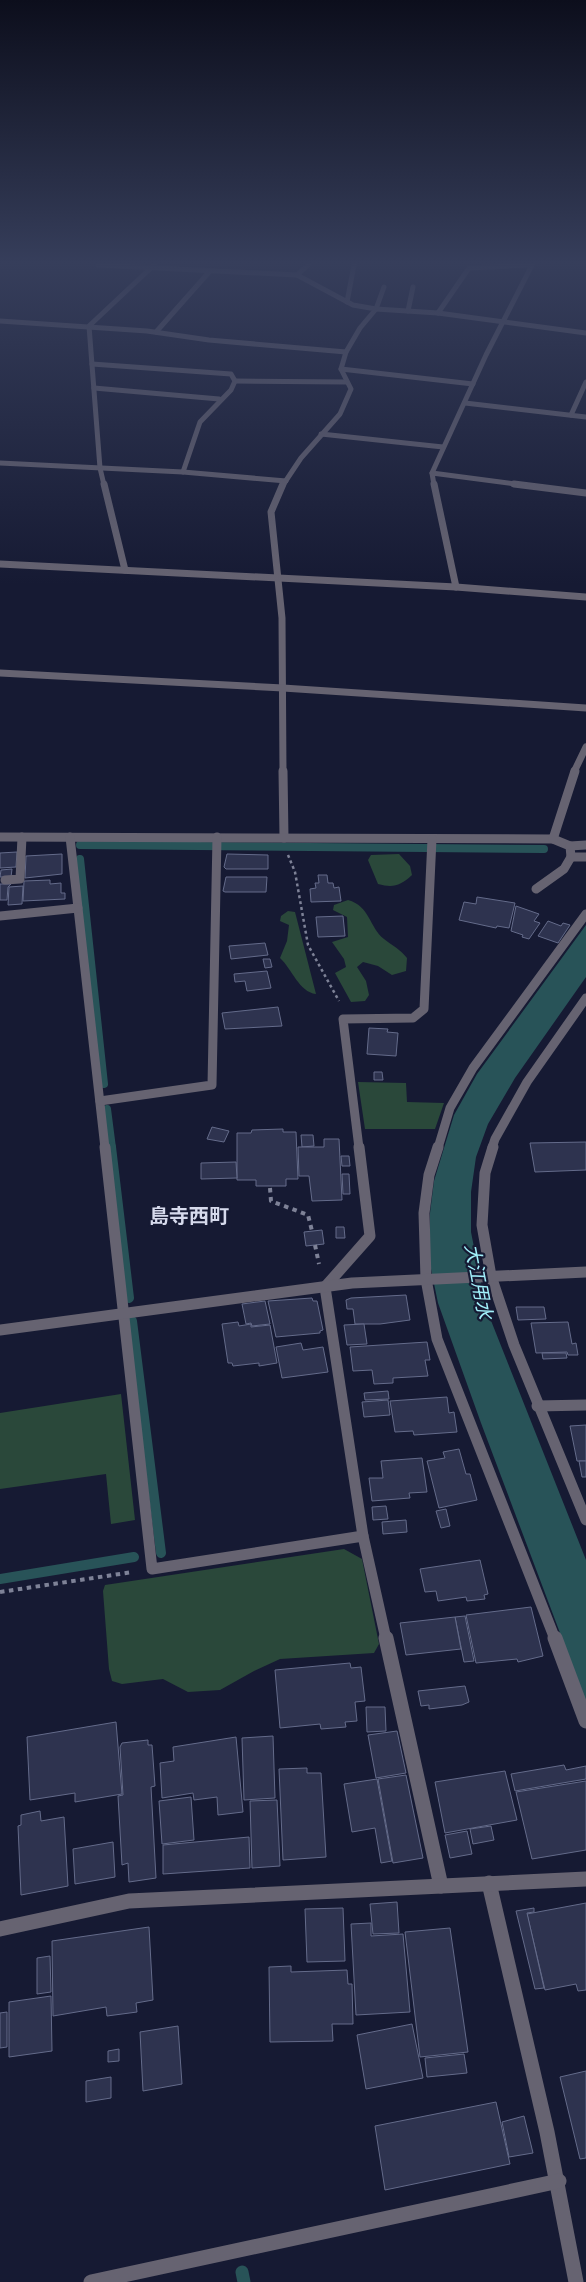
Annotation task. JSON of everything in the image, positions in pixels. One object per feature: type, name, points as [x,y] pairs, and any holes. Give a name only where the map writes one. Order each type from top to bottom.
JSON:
[{"type":"street","points":[[93,371],[100,468],[125,570]]},
{"type":"street","points":[[204,371],[231,374],[235,381]]},
{"type":"street","points":[[284,838],[282,618],[271,512],[286,480],[321,434],[340,414],[351,389],[342,371]]},
{"type":"street","points":[[363,371],[473,384]]},
{"type":"street","points":[[456,587],[432,472],[479,371]]},
{"type":"street","points":[[235,381],[347,382]]},
{"type":"street","points":[[183,472],[200,422],[219,399],[230,390],[235,381]]},
{"type":"street","points":[[571,415],[586,382]]},
{"type":"street","points":[[94,388],[219,399]]},
{"type":"street","points":[[465,403],[586,417]]},
{"type":"street","points":[[321,434],[443,448]]},
{"type":"street","points":[[0,463],[183,472],[286,480]]},
{"type":"street","points":[[432,472],[586,493]]},
{"type":"street","points":[[0,564],[456,587],[586,597]]},
{"type":"street","points":[[0,673],[283,688],[586,708]]},
{"type":"street","points":[[553,840],[570,781],[586,747]]},
{"type":"street","points":[[0,837],[70,837],[217,844],[284,838],[432,845],[553,840],[570,846],[586,845]]},
{"type":"street","points":[[5,880],[20,878],[22,837]]},
{"type":"street","points":[[70,837],[152,1570],[363,1536]]},
{"type":"street","points":[[100,1101],[212,1085],[217,844]]},
{"type":"street","points":[[325,1287],[370,1236],[343,1019],[413,1018],[424,1009],[432,845]]},
{"type":"street","points":[[536,889],[564,870],[571,857],[570,846]]},
{"type":"street","points":[[571,857],[586,858]]},
{"type":"street","points":[[0,916],[78,908]]},
{"type":"street","points":[[586,914],[473,1068],[450,1108],[439,1138],[428,1184],[424,1213],[427,1279],[437,1339],[512,1525],[586,1721]]},
{"type":"street","points":[[586,998],[527,1082],[495,1139],[486,1173],[482,1225],[486,1276],[537,1406],[586,1520]]},
{"type":"street","points":[[0,1330],[352,1283],[586,1272]]},
{"type":"street","points":[[325,1287],[363,1536],[440,1886]]},
{"type":"street","points":[[537,1406],[586,1405]]},
{"type":"street","points":[[0,1929],[129,1901],[586,1879]]},
{"type":"street","points":[[489,1883],[533,2064],[558,2181],[576,2282]]},
{"type":"street","points":[[91,2282],[558,2181]]},
{"type":"path","points":[[288,852],[295,872],[308,945],[339,1000],[343,1019]]},
{"type":"path","points":[[270,1188],[271,1201],[308,1215],[312,1231]]},
{"type":"path","points":[[0,1592],[152,1570]]},
{"type":"shaded area","points":[[399,854],[410,866],[412,875],[404,882],[396,885],[378,884],[368,860],[371,855]]},
{"type":"shaded area","points":[[348,900],[361,907],[379,934],[407,958],[406,971],[392,975],[378,966],[363,962],[357,967],[366,981],[369,995],[365,1001],[351,1002],[335,973],[346,967],[344,959],[332,942],[348,937],[347,917],[333,910],[334,905]]},
{"type":"shaded area","points":[[288,911],[295,912],[316,994],[300,985],[280,958],[287,941],[289,925],[280,921],[281,916]]},
{"type":"shaded area","points":[[358,1082],[406,1083],[407,1102],[444,1103],[435,1129],[365,1129]]},
{"type":"shaded area","points":[[121,1394],[135,1520],[111,1524],[106,1474],[0,1489],[0,1413]]},
{"type":"shaded area","points":[[344,1549],[362,1559],[379,1644],[374,1653],[280,1659],[220,1690],[188,1692],[163,1679],[122,1684],[112,1681],[109,1669],[103,1591],[105,1585]]},
{"type":"water","name":"大江用水","points":[[586,925],[586,977],[515,1078],[488,1124],[476,1157],[471,1192],[471,1232],[486,1308],[586,1560],[586,1702],[438,1303],[430,1264],[430,1213],[434,1181],[454,1115],[477,1074]]},
{"type":"building","points":[[17,852],[16,867],[0,868],[0,853]]},
{"type":"building","points":[[62,854],[62,874],[25,878],[26,856]]},
{"type":"building","points":[[227,854],[268,855],[268,869],[226,869],[224,867]]},
{"type":"building","points":[[12,869],[11,877],[0,877],[1,870]]},
{"type":"building","points":[[318,875],[327,875],[328,883],[333,883],[334,888],[339,887],[341,901],[311,902],[310,889],[316,888],[315,883],[319,883]]},
{"type":"building","points":[[226,877],[267,877],[266,892],[225,892],[223,891]]},
{"type":"building","points":[[50,880],[50,884],[61,883],[61,893],[65,893],[65,899],[23,901],[24,881]]},
{"type":"building","points":[[0,884],[11,884],[8,887],[7,900],[0,900]]},
{"type":"building","points":[[23,886],[22,904],[8,905],[9,887]]},
{"type":"building","points":[[477,897],[515,903],[509,928],[497,926],[496,928],[459,920],[464,902],[476,904]]},
{"type":"building","points":[[516,906],[539,914],[534,921],[540,923],[529,939],[511,931]]},
{"type":"building","points":[[343,916],[345,936],[318,937],[316,917]]},
{"type":"building","points":[[548,921],[561,926],[563,923],[570,925],[558,943],[538,936]]},
{"type":"building","points":[[265,943],[268,955],[231,959],[229,946]]},
{"type":"building","points":[[263,959],[270,959],[272,967],[265,968]]},
{"type":"building","points":[[267,971],[271,988],[247,991],[245,981],[235,982],[234,974]]},
{"type":"building","points":[[278,1007],[282,1026],[225,1029],[222,1013]]},
{"type":"building","points":[[369,1028],[388,1029],[387,1032],[398,1033],[396,1056],[367,1054]]},
{"type":"building","points":[[374,1072],[382,1072],[383,1080],[374,1080]]},
{"type":"building","points":[[212,1127],[229,1131],[224,1142],[207,1139]]},
{"type":"building","points":[[283,1129],[283,1132],[296,1132],[298,1179],[286,1179],[286,1186],[256,1186],[256,1180],[237,1180],[237,1133],[251,1133],[252,1130]]},
{"type":"building","points":[[301,1135],[313,1135],[314,1146],[302,1147]]},
{"type":"building","points":[[324,1139],[339,1139],[342,1200],[312,1201],[309,1176],[299,1176],[298,1147],[324,1147]]},
{"type":"building","points":[[586,1142],[586,1170],[535,1172],[530,1143]]},
{"type":"building","points":[[341,1156],[349,1156],[350,1166],[342,1166]]},
{"type":"building","points":[[236,1162],[237,1178],[201,1179],[201,1163]]},
{"type":"building","points":[[342,1174],[349,1174],[350,1194],[343,1194]]},
{"type":"building","points":[[336,1227],[344,1227],[345,1238],[336,1238]]},
{"type":"building","points":[[322,1230],[324,1244],[306,1246],[304,1232]]},
{"type":"building","points":[[406,1295],[410,1320],[380,1324],[355,1324],[353,1309],[347,1309],[346,1300],[351,1298]]},
{"type":"building","points":[[312,1298],[313,1301],[317,1301],[323,1330],[320,1333],[276,1337],[268,1301]]},
{"type":"building","points":[[265,1301],[270,1324],[252,1326],[251,1323],[246,1324],[242,1304]]},
{"type":"building","points":[[516,1307],[544,1307],[546,1319],[518,1320]]},
{"type":"building","points":[[238,1322],[239,1326],[251,1324],[251,1327],[270,1325],[277,1363],[259,1366],[259,1363],[233,1366],[232,1363],[228,1363],[222,1324]]},
{"type":"building","points":[[568,1322],[572,1344],[576,1343],[578,1355],[568,1355],[567,1352],[536,1353],[531,1323]]},
{"type":"building","points":[[364,1324],[367,1344],[347,1345],[344,1325]]},
{"type":"building","points":[[427,1342],[430,1360],[425,1360],[428,1376],[393,1378],[393,1383],[374,1384],[372,1370],[353,1371],[350,1347]]},
{"type":"building","points":[[301,1343],[303,1350],[323,1347],[328,1372],[282,1378],[276,1347]]},
{"type":"building","points":[[542,1353],[566,1353],[567,1358],[543,1359]]},
{"type":"building","points":[[388,1391],[389,1399],[365,1400],[364,1393]]},
{"type":"building","points":[[447,1397],[449,1413],[454,1412],[457,1432],[414,1435],[413,1431],[395,1432],[390,1401]]},
{"type":"building","points":[[388,1400],[390,1415],[364,1417],[362,1402]]},
{"type":"building","points":[[586,1425],[586,1461],[577,1461],[570,1426]]},
{"type":"building","points":[[459,1449],[466,1474],[470,1474],[477,1500],[439,1508],[427,1461],[445,1458],[443,1452]]},
{"type":"building","points":[[422,1458],[427,1492],[409,1493],[410,1498],[372,1501],[369,1478],[383,1478],[381,1461]]},
{"type":"building","points":[[579,1461],[586,1461],[586,1477],[582,1477]]},
{"type":"building","points":[[386,1506],[388,1519],[373,1520],[372,1507]]},
{"type":"building","points":[[446,1509],[450,1526],[441,1528],[436,1511]]},
{"type":"building","points":[[406,1520],[407,1532],[383,1534],[382,1522]]},
{"type":"building","points":[[480,1560],[488,1594],[484,1595],[485,1599],[467,1601],[466,1597],[438,1601],[436,1591],[425,1592],[420,1569]]},
{"type":"building","points":[[531,1607],[543,1656],[518,1662],[517,1659],[476,1663],[466,1615]]},
{"type":"building","points":[[465,1616],[474,1661],[464,1662],[455,1617]]},
{"type":"building","points":[[455,1617],[461,1649],[406,1655],[400,1623]]},
{"type":"building","points":[[350,1663],[351,1668],[361,1667],[365,1701],[355,1702],[357,1721],[345,1722],[346,1727],[321,1729],[320,1724],[280,1728],[275,1670]]},
{"type":"building","points":[[465,1686],[469,1702],[462,1705],[429,1709],[429,1705],[421,1706],[418,1691]]},
{"type":"building","points":[[366,1707],[385,1707],[386,1731],[367,1732]]},
{"type":"building","points":[[116,1722],[122,1794],[75,1802],[75,1793],[30,1800],[27,1737]]},
{"type":"building","points":[[397,1731],[406,1773],[376,1778],[368,1735]]},
{"type":"building","points":[[273,1736],[275,1798],[244,1800],[242,1738]]},
{"type":"building","points":[[236,1737],[243,1812],[218,1815],[217,1797],[194,1800],[193,1793],[162,1798],[160,1763],[174,1761],[173,1747]]},
{"type":"building","points":[[148,1740],[148,1745],[152,1745],[155,1786],[151,1787],[156,1878],[129,1882],[128,1863],[122,1865],[118,1796],[123,1795],[120,1747],[122,1743]]},
{"type":"building","points":[[564,1765],[566,1770],[586,1766],[586,1779],[515,1791],[511,1774]]},
{"type":"building","points":[[307,1768],[307,1773],[321,1773],[326,1857],[283,1860],[279,1769]]},
{"type":"building","points":[[505,1771],[517,1820],[445,1833],[435,1782]]},
{"type":"building","points":[[406,1775],[423,1858],[393,1863],[378,1779]]},
{"type":"building","points":[[377,1779],[392,1861],[381,1863],[375,1828],[352,1832],[344,1784]]},
{"type":"building","points":[[586,1781],[586,1850],[532,1859],[516,1792]]},
{"type":"building","points":[[191,1797],[194,1840],[162,1844],[159,1801]]},
{"type":"building","points":[[277,1800],[280,1866],[252,1868],[250,1801]]},
{"type":"building","points":[[40,1811],[41,1821],[64,1817],[68,1886],[21,1895],[18,1826],[21,1825],[21,1815]]},
{"type":"building","points":[[491,1826],[494,1840],[473,1844],[470,1829]]},
{"type":"building","points":[[467,1831],[472,1854],[450,1858],[445,1835]]},
{"type":"building","points":[[249,1837],[250,1868],[163,1874],[163,1845]]},
{"type":"building","points":[[113,1842],[115,1877],[75,1884],[73,1849]]},
{"type":"building","points":[[397,1902],[399,1933],[373,1934],[370,1904]]},
{"type":"building","points":[[586,1903],[586,1990],[578,1991],[576,1984],[545,1990],[527,1914]]},
{"type":"building","points":[[343,1908],[345,1961],[307,1962],[305,1909]]},
{"type":"building","points":[[534,1908],[534,1912],[527,1913],[544,1988],[535,1989],[516,1911]]},
{"type":"building","points":[[371,1923],[371,1936],[403,1934],[410,2012],[356,2015],[351,1924]]},
{"type":"building","points":[[149,1927],[153,2000],[136,2003],[137,2012],[107,2016],[106,2007],[53,2016],[52,1941]]},
{"type":"building","points":[[450,1928],[468,2052],[420,2057],[405,1932]]},
{"type":"building","points":[[50,1956],[51,1992],[37,1994],[37,1958]]},
{"type":"building","points":[[291,1966],[291,1972],[347,1970],[348,1984],[352,1984],[353,2024],[332,2024],[333,2041],[270,2042],[269,1967]]},
{"type":"building","points":[[51,1996],[52,2051],[9,2057],[9,2002]]},
{"type":"building","points":[[7,2012],[7,2047],[0,2048],[0,2013]]},
{"type":"building","points":[[412,2024],[423,2078],[366,2089],[357,2035]]},
{"type":"building","points":[[178,2026],[182,2084],[143,2091],[140,2032]]},
{"type":"building","points":[[119,2049],[119,2061],[108,2062],[108,2051]]},
{"type":"building","points":[[464,2054],[467,2073],[427,2077],[425,2058]]},
{"type":"building","points":[[586,2071],[586,2158],[580,2159],[560,2077]]},
{"type":"building","points":[[111,2077],[111,2098],[86,2102],[86,2081]]},
{"type":"building","points":[[496,2102],[510,2164],[385,2190],[375,2126]]},
{"type":"building","points":[[524,2116],[533,2153],[509,2157],[502,2122]]},
{"type":"waterway","points":[[80,845],[544,849]]},
{"type":"waterway","points":[[80,859],[104,1084]]},
{"type":"waterway","points":[[107,1109],[112,1148]]},
{"type":"waterway","points":[[111,1147],[129,1298]]},
{"type":"waterway","points":[[132,1321],[161,1553]]},
{"type":"waterway","points":[[0,1579],[134,1557]]},
{"type":"waterway","points":[[242,2272],[244,2282]]},
{"type":"district","name":"島寺西町","points":[[189,1214]]}]
